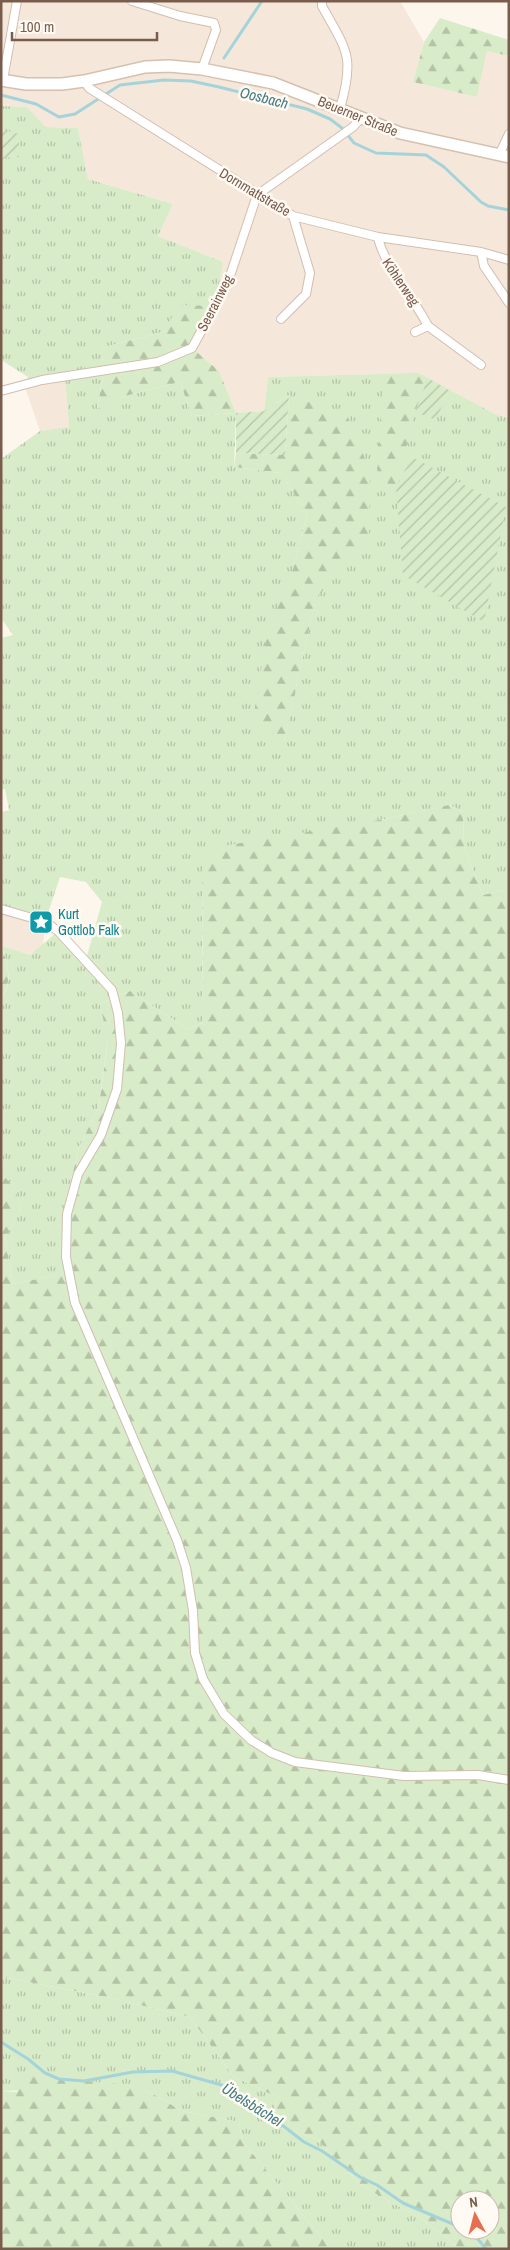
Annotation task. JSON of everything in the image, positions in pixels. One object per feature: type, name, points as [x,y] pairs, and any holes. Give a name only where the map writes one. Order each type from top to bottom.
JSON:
[{"type":"main road","name":"Beuerner Straße","points":[[2,80],[26,84],[86,85],[145,67],[202,68],[273,83],[400,133],[505,155]]},
{"type":"street","points":[[2,80],[17,1]]},
{"type":"street","points":[[132,1],[180,16],[214,23],[216,30],[202,68]]},
{"type":"street","points":[[322,1],[322,6],[347,56],[348,82],[340,109]]},
{"type":"street","name":"Dornmattstraße","points":[[86,85],[293,216],[378,237],[481,252],[509,260]]},
{"type":"street","points":[[257,194],[353,127],[361,118]]},
{"type":"street","points":[[505,155],[509,134]]},
{"type":"street","name":"Seerainweg","points":[[1,391],[42,380],[158,362],[192,348],[228,282],[257,194]]},
{"type":"street","points":[[281,319],[306,294],[310,273],[293,216]]},
{"type":"street","name":"Köhlerweg","points":[[378,237],[381,251],[420,309],[428,326],[481,365]]},
{"type":"street","points":[[481,252],[484,266],[509,302]]},
{"type":"street","points":[[415,332],[428,326]]},
{"type":"street","points":[[1,909],[34,918],[53,926],[112,990],[120,1028],[120,1073],[108,1120],[78,1174],[72,1196],[66,1228],[67,1273],[74,1303],[177,1540],[186,1568],[193,1610],[195,1653],[209,1691],[224,1714],[242,1732],[272,1753],[296,1762],[404,1776],[478,1774],[509,1780]]},
{"type":"shaded area","points":[[1,1],[400,1],[424,42],[413,82],[477,97],[487,51],[509,56],[509,418],[497,415],[418,373],[268,377],[264,411],[236,413],[219,371],[192,348],[223,262],[158,236],[173,204],[88,179],[78,128],[46,127],[27,107],[1,106]]},
{"type":"shaded area","points":[[65,377],[69,428],[40,431],[24,384]]},
{"type":"shaded area","points":[[1,909],[46,922],[43,945],[30,955],[2,946]]},
{"type":"green space","points":[[440,18],[509,40],[509,56],[487,51],[477,97],[413,82],[424,42]]},
{"type":"green space","points":[[1,106],[27,107],[46,127],[78,128],[88,179],[173,204],[158,236],[223,262],[215,306],[166,331],[101,348],[104,371],[97,408],[121,397],[180,382],[192,416],[236,413],[234,467],[281,473],[307,514],[293,569],[284,741],[316,597],[369,541],[289,395],[264,411],[268,377],[418,373],[497,415],[509,418],[509,889],[483,895],[464,847],[463,812],[450,805],[380,820],[202,871],[203,1022],[189,1030],[130,991],[100,1004],[108,1039],[99,1105],[79,1148],[63,1212],[64,1274],[13,1284],[5,1239],[21,1208],[15,1187],[3,1176],[1,999],[7,986],[8,973],[2,946],[30,955],[57,932],[87,956],[102,902],[86,882],[60,877],[48,913],[34,918],[1,909],[1,812],[9,810],[5,789],[1,789],[1,638],[13,635],[1,618],[1,459],[40,431],[69,427],[65,377],[24,384],[28,377],[1,360]]},
{"type":"green space","points":[[1,129],[19,134],[19,157],[1,158]]},
{"type":"green space","points":[[177,305],[215,306],[192,348],[219,371],[236,413],[192,416],[180,382],[121,397],[97,409],[104,371],[101,348],[166,331]]},
{"type":"green space","points":[[418,373],[428,378],[415,412],[396,487],[377,479],[383,374]]},
{"type":"green space","points":[[428,378],[449,390],[436,420],[415,412]]},
{"type":"green space","points":[[289,395],[346,414],[370,471],[369,541],[316,598],[284,741],[253,719],[267,634],[293,569],[307,514],[281,473],[234,467],[236,453],[285,455]]},
{"type":"green space","points":[[289,395],[285,455],[236,453],[236,413],[264,411]]},
{"type":"green space","points":[[412,457],[506,507],[484,622],[403,575],[396,487]]},
{"type":"green space","points":[[449,805],[463,812],[464,847],[483,895],[509,889],[509,2249],[460,2249],[422,2219],[362,2186],[317,2139],[276,2126],[275,2096],[233,2076],[190,2017],[111,1998],[3,1977],[1,1972],[1,1144],[3,1176],[15,1187],[21,1208],[5,1239],[13,1284],[63,1274],[63,1212],[79,1148],[99,1105],[108,1041],[100,1004],[130,991],[189,1030],[203,1022],[202,871],[216,847],[380,820]]},
{"type":"green space","points":[[1,946],[6,959],[8,980],[5,993],[1,999]]},
{"type":"green space","points":[[1,1972],[3,1977],[111,1998],[190,2017],[233,2076],[275,2096],[276,2126],[317,2139],[362,2186],[422,2219],[460,2249],[331,2249],[242,2141],[239,2122],[182,2111],[139,2086],[1,2091]]},
{"type":"green space","points":[[23,2075],[139,2086],[182,2111],[239,2122],[242,2141],[331,2249],[1,2249],[1,2091],[17,2092]]},
{"type":"waterway","points":[[224,58],[262,1]]},
{"type":"waterway","name":"Oosbach","points":[[1,95],[36,104],[59,117],[75,114],[120,85],[164,80],[191,81],[219,87],[307,109],[330,119],[342,128],[354,143],[376,153],[426,155],[444,167],[481,202],[488,206],[509,210]]},
{"type":"waterway","name":"Übelsbächel","points":[[1,2042],[28,2059],[45,2073],[59,2079],[84,2081],[133,2072],[172,2071],[225,2086],[246,2097],[304,2142],[322,2151],[360,2177],[377,2185],[403,2203],[450,2223]]},
{"type":"waterway","name":"Übelsbächel","points":[[479,2240],[486,2249]]},
{"type":"place","name":"Kurt Gottlob Falk","points":[[41,922]]}]
